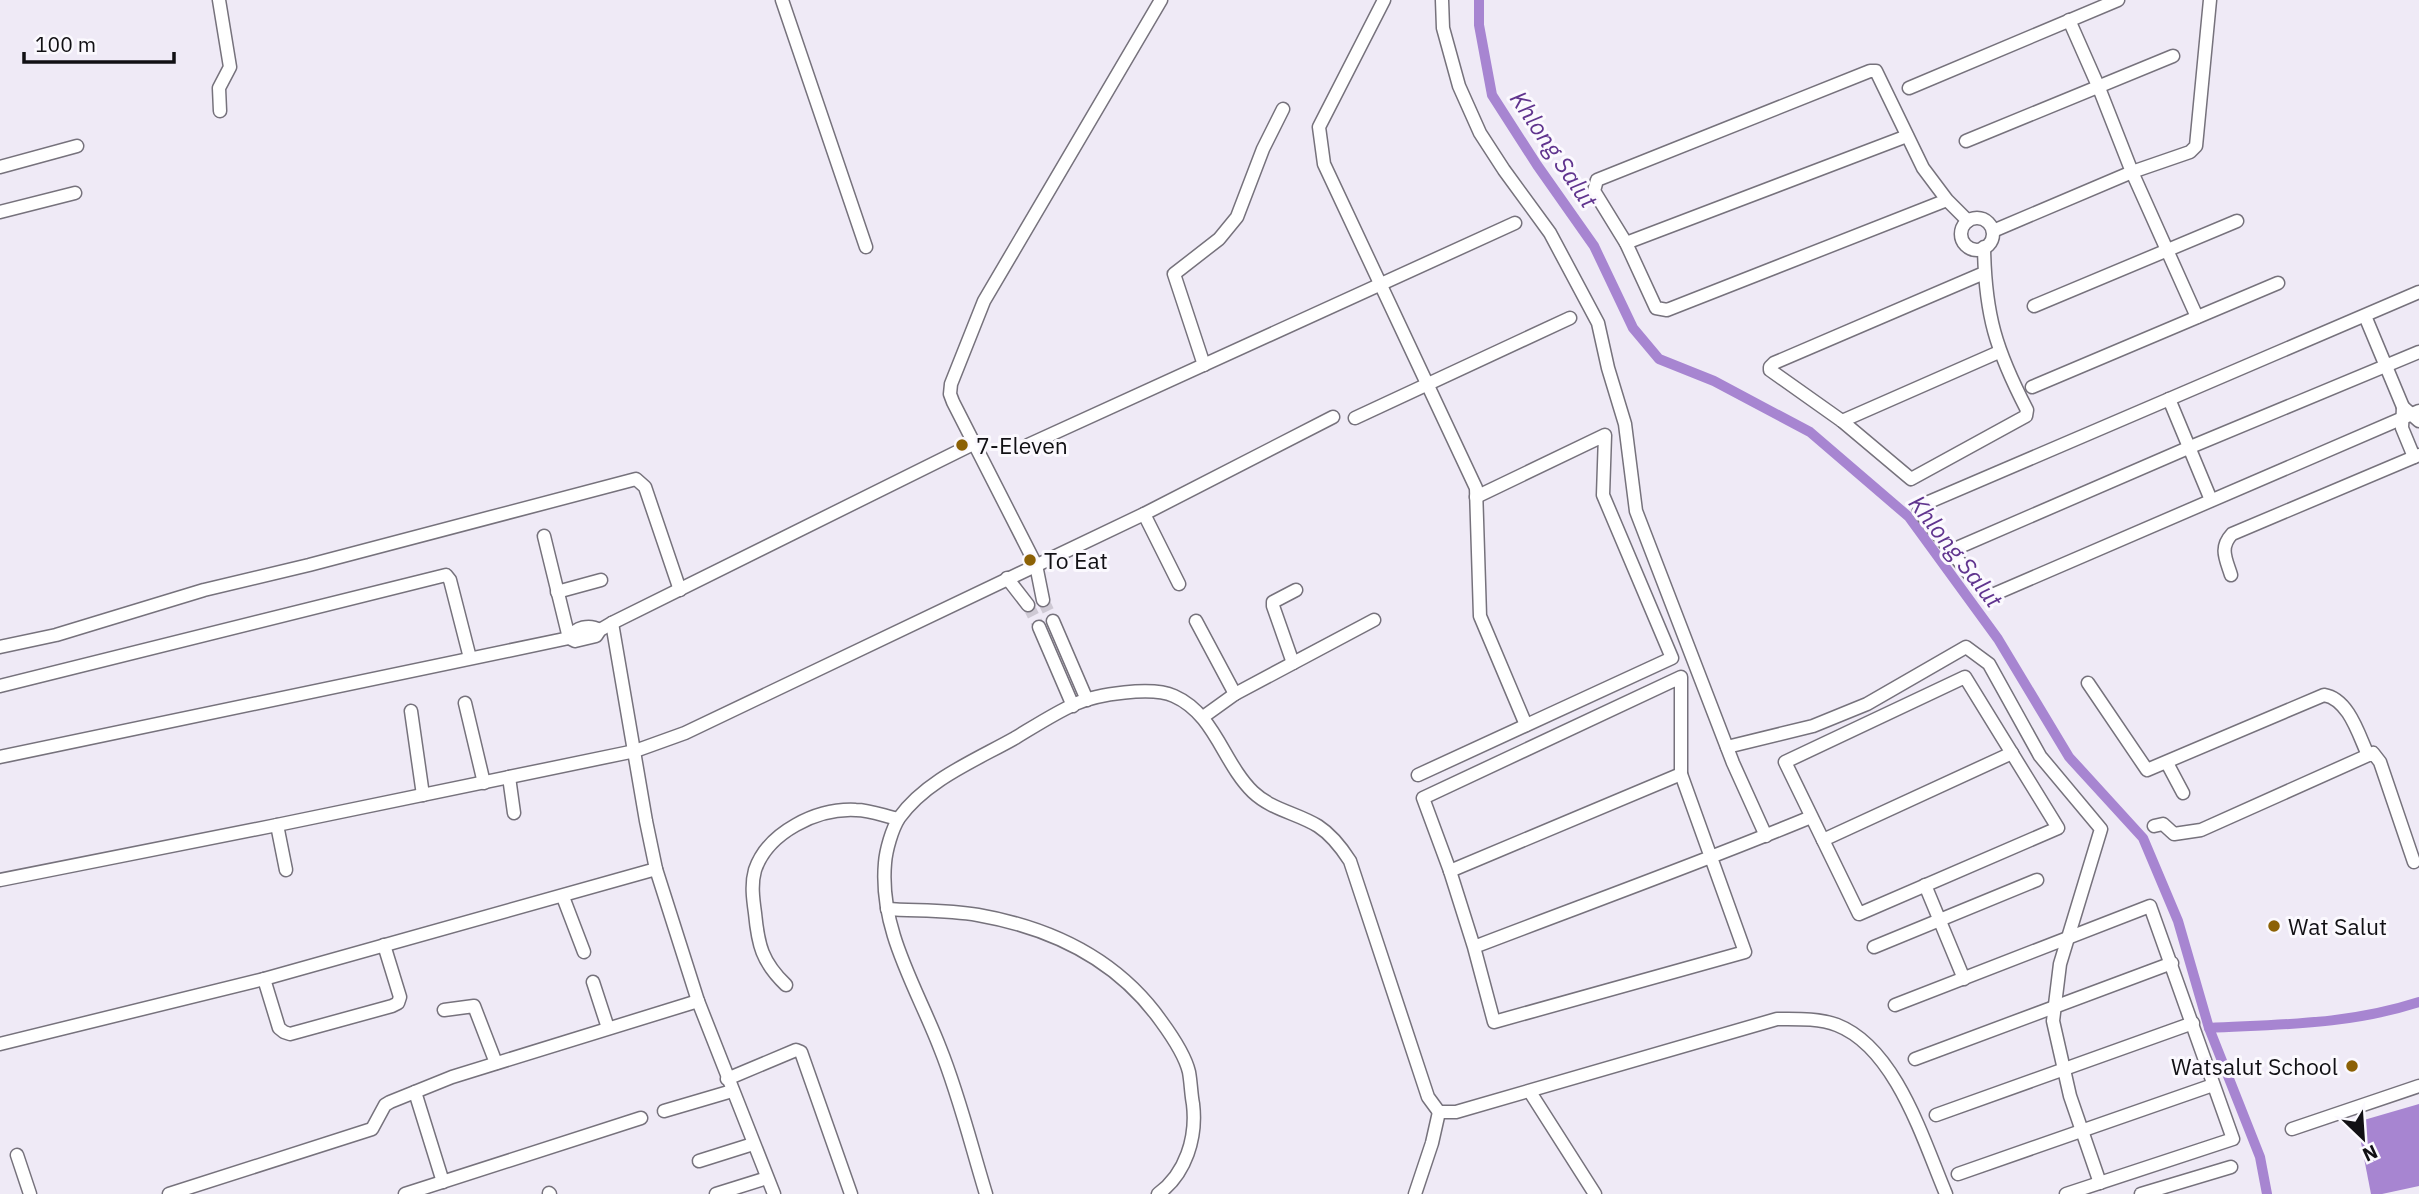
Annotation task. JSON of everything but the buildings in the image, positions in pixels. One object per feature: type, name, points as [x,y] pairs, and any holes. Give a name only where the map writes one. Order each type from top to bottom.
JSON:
[{"type":"street","points":[[219,0],[230,67],[219,88],[220,111]]},
{"type":"street","points":[[782,0],[866,247]]},
{"type":"street","points":[[1043,600],[1036,565],[953,402],[950,384],[984,301],[1161,0]]},
{"type":"street","points":[[1384,0],[1319,127],[1324,164],[1476,488],[1480,616],[1525,725]]},
{"type":"street","points":[[1442,0],[1443,28],[1456,74],[1480,133],[1550,233],[1598,323],[1625,424],[1636,511],[1727,747],[1766,836]]},
{"type":"street","points":[[1909,88],[2118,0]]},
{"type":"street","points":[[1993,231],[2132,172],[2190,152],[2196,146],[2210,0]]},
{"type":"street","points":[[2069,20],[2132,172],[2197,317]]},
{"type":"street","points":[[1966,141],[2173,56]]},
{"type":"street","points":[[1947,200],[1667,310],[1656,309],[1626,243],[1594,191],[1597,180],[1870,71],[1876,71],[1880,74],[1923,168],[1947,200],[1968,220],[1983,219],[1993,231],[1992,241],[1974,250],[1964,245],[1962,229],[1968,220]]},
{"type":"street","points":[[1204,365],[1174,274],[1219,239],[1237,217],[1263,149],[1283,109]]},
{"type":"street","points":[[1626,243],[1907,136]]},
{"type":"street","points":[[0,167],[77,146]]},
{"type":"street","points":[[0,212],[75,193]]},
{"type":"street","points":[[2034,306],[2237,221]]},
{"type":"street","points":[[1028,445],[1515,223]]},
{"type":"street","points":[[1984,247],[1989,318],[1999,352],[2027,410],[2026,416],[1914,479],[1908,479],[1842,421],[1770,370],[1770,365],[1984,274]]},
{"type":"street","points":[[2032,387],[2278,283]]},
{"type":"street","points":[[2411,414],[1990,596],[1986,595],[1920,512],[1922,505],[2419,292]]},
{"type":"street","points":[[2365,316],[2386,366],[2411,414]]},
{"type":"street","points":[[1356,418],[1570,318]]},
{"type":"street","points":[[1842,421],[1999,352]]},
{"type":"street","points":[[1950,551],[2419,352]]},
{"type":"street","points":[[2169,399],[2211,500]]},
{"type":"street","points":[[2231,575],[2224,545],[2232,534],[2417,456],[2402,429],[2411,414]]},
{"type":"street","points":[[0,880],[635,751],[685,733],[1144,514],[1333,417]]},
{"type":"street","points":[[1418,775],[1672,658],[1603,495],[1605,435],[1476,497]]},
{"type":"street","points":[[544,536],[569,638],[575,642],[596,636],[606,626],[975,443]]},
{"type":"street","points":[[0,647],[56,635],[204,590],[636,479],[645,487],[680,590]]},
{"type":"street","points":[[1144,514],[1179,584]]},
{"type":"street","points":[[0,686],[446,575],[450,580],[470,658]]},
{"type":"street","points":[[1007,578],[1028,606]]},
{"type":"street","points":[[557,592],[601,580]]},
{"type":"street","points":[[1293,663],[1273,602],[1296,590]]},
{"type":"street","points":[[1203,717],[1235,694],[1374,620]]},
{"type":"street","points":[[1053,621],[1087,700]]},
{"type":"street","points":[[1196,621],[1235,694]]},
{"type":"street","points":[[606,626],[635,751],[656,869],[698,1001],[774,1194]]},
{"type":"street","points":[[1039,627],[1073,706]]},
{"type":"street","points":[[0,757],[569,638]]},
{"type":"street","points":[[1727,747],[1814,726],[1867,705],[1966,647],[1989,664],[2040,755],[2101,830],[2060,964],[2053,1021],[2070,1096],[2101,1183]]},
{"type":"street","points":[[1681,677],[1681,774],[1745,952],[1494,1022],[1450,871],[1423,798],[1681,677]]},
{"type":"street","points":[[1965,677],[2058,828],[1859,914],[1811,817],[1785,762],[1965,677]]},
{"type":"street","points":[[2088,683],[2144,769],[2150,771],[2324,695],[2332,696],[2340,702],[2368,755]]},
{"type":"street","points":[[986,1194],[941,1050],[897,947],[887,909],[885,861],[898,820],[912,803],[940,780],[1073,706],[1104,695],[1154,691],[1172,695],[1203,717],[1251,790],[1268,804],[1317,825],[1334,838],[1350,861],[1428,1097],[1439,1112],[1415,1194]]},
{"type":"street","points":[[464,702],[484,783]]},
{"type":"street","points":[[411,711],[423,795]]},
{"type":"street","points":[[1823,840],[2012,753]]},
{"type":"street","points":[[2154,826],[2163,824],[2174,834],[2201,830],[2375,754],[2413,863]]},
{"type":"street","points":[[2167,763],[2183,793]]},
{"type":"street","points":[[1450,871],[1681,774]]},
{"type":"street","points":[[509,778],[514,813]]},
{"type":"street","points":[[786,985],[769,968],[756,925],[753,883],[755,870],[766,849],[792,827],[817,816],[839,811],[857,810],[898,820]]},
{"type":"street","points":[[1474,947],[1811,817]]},
{"type":"street","points":[[277,825],[286,870]]},
{"type":"street","points":[[0,1044],[264,979],[656,869]]},
{"type":"street","points":[[1874,947],[2037,880]]},
{"type":"street","points":[[1925,885],[1964,979]]},
{"type":"street","points":[[563,897],[584,952]]},
{"type":"street","points":[[1895,1005],[2150,906],[2234,1139],[2066,1194]]},
{"type":"street","points":[[887,909],[976,915],[1024,926],[1066,942],[1102,961],[1146,1000],[1171,1035],[1189,1070],[1195,1118],[1192,1141],[1183,1164],[1167,1188],[1158,1194]]},
{"type":"street","points":[[264,979],[279,1028],[290,1034],[392,1006],[398,1003],[400,997],[384,945]]},
{"type":"street","points":[[1915,1059],[2172,963]]},
{"type":"street","points":[[593,982],[608,1028]]},
{"type":"street","points":[[169,1194],[372,1129],[385,1105],[453,1077],[698,1001]]},
{"type":"street","points":[[444,1010],[474,1006],[496,1063]]},
{"type":"street","points":[[1439,1112],[1455,1112],[1530,1092],[1777,1019],[1805,1019],[1836,1025],[1861,1039],[1882,1058],[1902,1092],[1946,1194]]},
{"type":"street","points":[[1936,1115],[2193,1023]]},
{"type":"street","points":[[664,1111],[729,1085],[796,1050],[802,1052],[851,1194]]},
{"type":"street","points":[[1958,1174],[2213,1085]]},
{"type":"street","points":[[2292,1129],[2419,1086]]},
{"type":"street","points":[[415,1092],[443,1182]]},
{"type":"street","points":[[1530,1092],[1595,1194]]},
{"type":"street","points":[[405,1194],[641,1118]]},
{"type":"street","points":[[699,1161],[753,1144]]},
{"type":"street","points":[[17,1155],[30,1194]]},
{"type":"street","points":[[2141,1194],[2231,1167]]},
{"type":"street","points":[[716,1194],[767,1178]]},
{"type":"shaded area","points":[[2419,1104],[2419,1186],[2371,1194],[2357,1122]]},
{"type":"waterway","name":"Khlong Salut","points":[[1479,0],[1479,25],[1492,95],[1594,246],[1633,328],[1659,359],[1714,381],[1810,432],[1909,517],[1998,639],[2069,757],[2143,838],[2178,921],[2209,1028],[2260,1157],[2267,1194]]},
{"type":"waterway","points":[[2209,1028],[2341,1019],[2393,1010],[2419,1002]]},
{"type":"tunnel","points":[[1043,600],[1053,621]]},
{"type":"tunnel","points":[[1028,605],[1039,627]]},
{"type":"place","name":"7-Eleven","points":[[962,445]]},
{"type":"place","name":"To Eat","points":[[1030,560]]},
{"type":"place","name":"Wat Salut","points":[[2274,926]]},
{"type":"place","name":"Watsalut School","points":[[2352,1066]]}]
